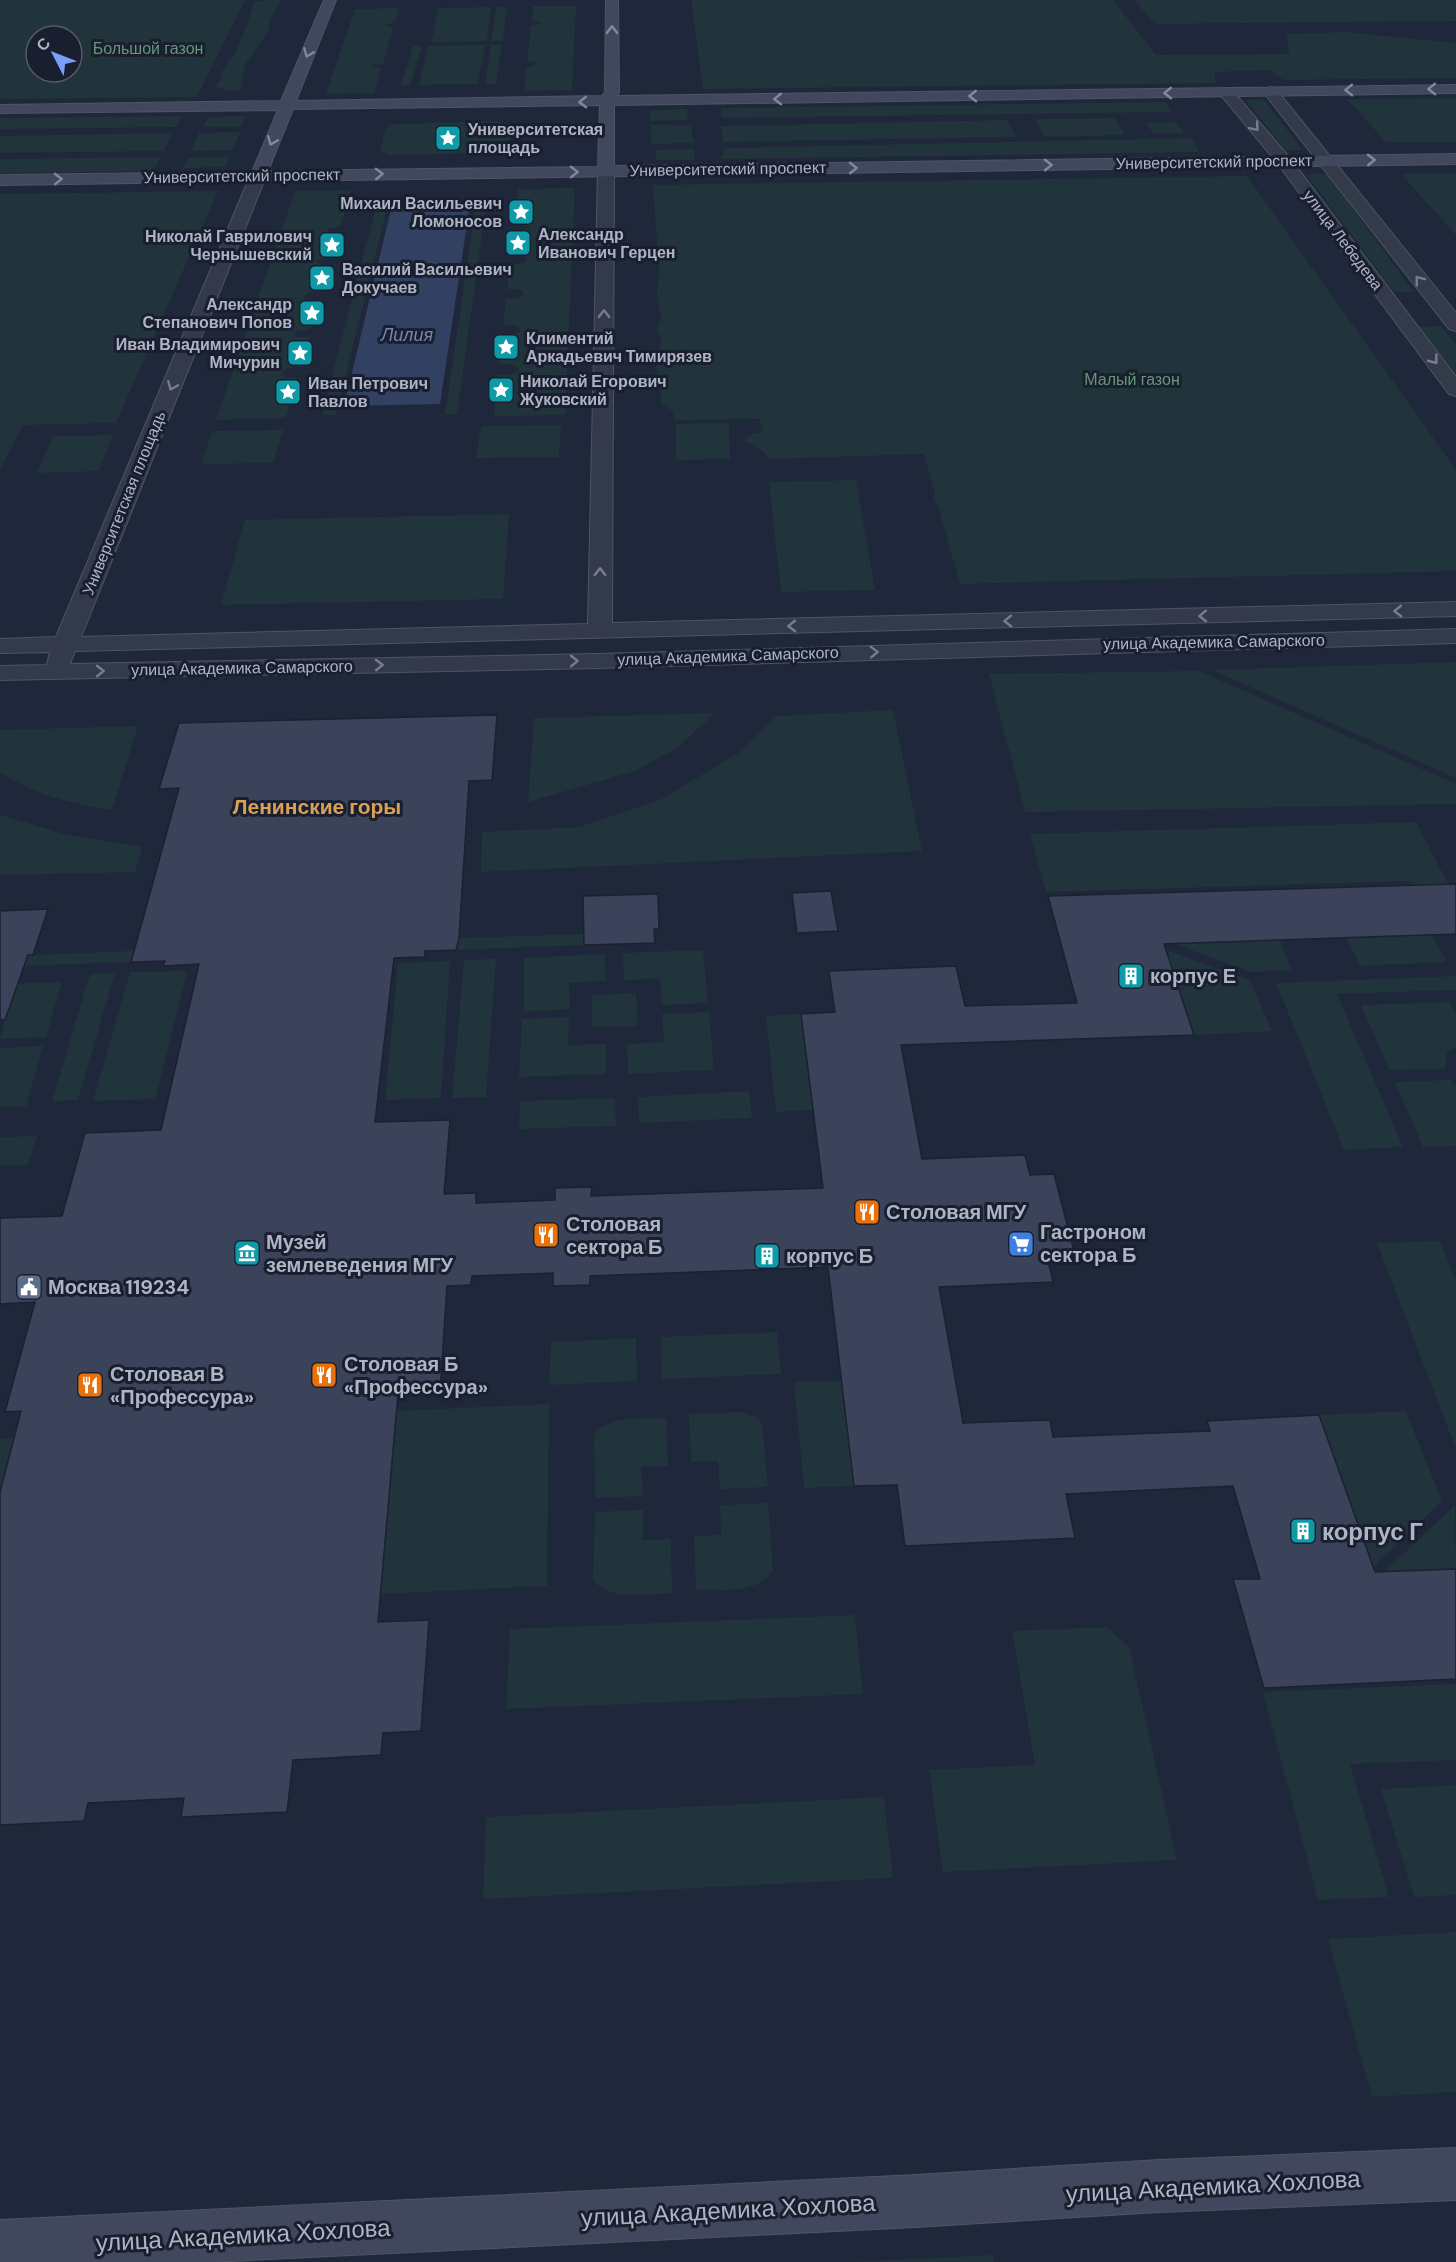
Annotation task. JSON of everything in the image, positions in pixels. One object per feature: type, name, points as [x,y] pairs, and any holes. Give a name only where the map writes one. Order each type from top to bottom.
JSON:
[{"type":"main road","name":"Университетская площадь","points":[[258,176],[330,0]]},
{"type":"main road","points":[[606,171],[608,101],[612,92],[612,0]]},
{"type":"main road","points":[[0,109],[1456,89]]},
{"type":"main road","name":"Университетский проспект","points":[[0,180],[1456,159]]},
{"type":"main road","name":"улица Академика Хохлова","points":[[0,2246],[927,2200],[1158,2186],[1456,2174]]},
{"type":"street","name":"улица Лебедева","points":[[1226,92],[1284,161],[1456,390]]},
{"type":"street","name":"улица Лебедева","points":[[1270,92],[1456,325]]},
{"type":"street","points":[[600,631],[606,171]]},
{"type":"street","name":"Университетская площадь","points":[[53,672],[67,644],[258,176]]},
{"type":"street","points":[[1390,303],[1417,309],[1438,303]]},
{"type":"street","name":"улица Академика Самарского","points":[[0,646],[1456,609]]},
{"type":"street","name":"улица Академика Самарского","points":[[0,673],[598,661],[1456,636]]},
{"type":"green space","name":"Большой газон","points":[[0,0],[245,0],[197,97],[0,99]]},
{"type":"green space","points":[[282,0],[270,19],[268,32],[245,65],[241,84],[243,88],[229,91],[215,86],[221,80],[224,68],[236,51],[254,2]]},
{"type":"green space","points":[[691,0],[1113,0],[1156,55],[1289,54],[1286,34],[1345,32],[1456,43],[1456,78],[1283,80],[1270,70],[1214,72],[1216,83],[703,89]]},
{"type":"green space","points":[[1134,0],[1456,0],[1456,21],[1155,24]]},
{"type":"green space","points":[[533,6],[576,6],[572,90],[524,91],[526,68],[538,64],[527,61],[531,26],[543,23],[532,20]]},
{"type":"green space","points":[[491,7],[487,41],[431,42],[439,8]]},
{"type":"green space","points":[[496,7],[507,7],[503,41],[491,41]]},
{"type":"green space","points":[[399,8],[395,22],[385,25],[393,28],[383,64],[371,66],[381,69],[374,93],[326,94],[355,9]]},
{"type":"green space","points":[[502,44],[496,84],[485,84],[491,45]]},
{"type":"green space","points":[[485,45],[478,84],[419,85],[428,46]]},
{"type":"green space","points":[[413,46],[422,46],[410,85],[401,85]]},
{"type":"green space","points":[[1456,98],[1456,142],[1386,142],[1347,99]]},
{"type":"green space","points":[[1264,100],[1301,148],[1300,150],[1286,150],[1246,101]]},
{"type":"green space","points":[[1165,102],[1172,112],[722,118],[721,108]]},
{"type":"green space","points":[[687,109],[688,120],[650,121],[650,110]]},
{"type":"green space","points":[[182,116],[176,127],[0,129],[0,118]]},
{"type":"green space","points":[[246,116],[240,127],[203,127],[208,117]]},
{"type":"green space","points":[[1114,118],[1125,135],[1045,137],[1035,119]]},
{"type":"green space","points":[[1007,120],[1016,137],[723,142],[721,126]]},
{"type":"green space","points":[[497,121],[511,125],[509,148],[496,153],[389,155],[380,151],[385,129],[395,124]]},
{"type":"green space","points":[[1176,122],[1184,133],[1154,134],[1146,123]]},
{"type":"green space","points":[[650,125],[691,125],[693,143],[651,144]]},
{"type":"green space","points":[[240,132],[233,150],[191,151],[199,133]]},
{"type":"green space","points":[[173,133],[164,151],[0,153],[0,136]]},
{"type":"green space","points":[[1192,138],[1199,152],[722,159],[724,148]]},
{"type":"green space","points":[[694,149],[695,160],[656,160],[656,150]]},
{"type":"green space","points":[[161,157],[153,171],[0,173],[0,159]]},
{"type":"green space","points":[[230,157],[225,167],[183,168],[188,158]]},
{"type":"green space","points":[[1314,173],[1328,175],[1414,292],[1394,292],[1307,175]]},
{"type":"green space","points":[[1456,173],[1456,235],[1401,174]]},
{"type":"green space","name":"Малый газон","points":[[1247,176],[1456,470],[1456,571],[960,584],[938,506],[933,500],[935,494],[924,454],[767,459],[766,454],[745,440],[753,433],[763,433],[760,419],[674,420],[673,411],[661,404],[661,384],[656,369],[661,341],[657,329],[661,317],[657,296],[659,270],[653,185]]},
{"type":"green space","points":[[575,188],[565,415],[494,416],[498,375],[513,374],[519,369],[510,364],[499,364],[502,336],[514,335],[521,331],[517,326],[503,325],[506,299],[518,298],[524,294],[521,290],[507,289],[510,264],[522,264],[528,259],[524,255],[511,255],[513,232],[530,228],[526,224],[514,224],[518,189]]},
{"type":"green space","points":[[351,190],[341,226],[326,229],[330,233],[339,233],[333,257],[317,260],[320,265],[331,266],[323,291],[311,292],[304,297],[307,300],[320,301],[312,328],[294,333],[297,337],[310,337],[301,367],[288,368],[282,372],[285,377],[297,378],[286,418],[216,420],[295,191]]},
{"type":"green space","points":[[218,191],[116,423],[23,425],[0,470],[0,194]]},
{"type":"green space","points":[[477,198],[487,198],[457,414],[445,414]]},
{"type":"green space","points":[[378,199],[389,199],[336,415],[322,415]]},
{"type":"green space","points":[[1441,326],[1456,344],[1456,374],[1418,327]]},
{"type":"green space","points":[[729,423],[730,459],[676,460],[676,424]]},
{"type":"green space","points":[[561,425],[559,457],[476,458],[481,426]]},
{"type":"green space","points":[[283,430],[273,463],[201,464],[212,431]]},
{"type":"green space","points":[[113,435],[99,471],[37,473],[53,436]]},
{"type":"green space","points":[[856,480],[875,590],[781,592],[769,482]]},
{"type":"green space","points":[[509,514],[503,599],[221,605],[245,520]]},
{"type":"green space","points":[[1456,662],[1456,778],[1212,670]]},
{"type":"green space","points":[[1199,671],[1456,784],[1456,804],[1025,812],[989,674]]},
{"type":"green space","points":[[893,710],[922,851],[481,872],[482,832],[579,827],[660,800],[740,752],[777,716]]},
{"type":"green space","points":[[715,713],[677,748],[635,771],[528,802],[534,718]]},
{"type":"green space","points":[[138,726],[112,810],[82,805],[40,793],[0,772],[0,730]]},
{"type":"green space","points":[[0,815],[68,835],[142,847],[135,872],[0,875]]},
{"type":"green space","points":[[1416,822],[1453,893],[1417,895],[1410,881],[1046,892],[1030,834]]},
{"type":"green space","points":[[584,934],[584,945],[456,950],[457,938]]},
{"type":"green space","points":[[1432,935],[1447,962],[1360,966],[1347,938]]},
{"type":"green space","points":[[1280,940],[1291,970],[1251,972],[1172,943]]},
{"type":"green space","points":[[703,950],[708,1003],[662,1005],[660,979],[624,980],[623,953]]},
{"type":"green space","points":[[1166,950],[1250,980],[1272,1031],[1194,1035]]},
{"type":"green space","points":[[134,951],[131,962],[24,966],[28,955]]},
{"type":"green space","points":[[605,954],[606,981],[569,983],[570,1009],[524,1012],[524,958]]},
{"type":"green space","points":[[496,959],[486,1097],[452,1098],[464,960]]},
{"type":"green space","points":[[450,961],[441,1098],[385,1100],[398,963]]},
{"type":"green space","points":[[187,971],[155,1099],[93,1101],[130,972]]},
{"type":"green space","points":[[115,973],[78,1100],[52,1101],[90,974]]},
{"type":"green space","points":[[1456,976],[1456,990],[1337,994],[1403,1147],[1344,1150],[1276,983]]},
{"type":"green space","points":[[62,982],[46,1037],[0,1039],[7,1012],[0,984]]},
{"type":"green space","points":[[636,993],[638,1026],[592,1027],[592,995]]},
{"type":"green space","points":[[1450,1002],[1456,1015],[1456,1048],[1447,1051],[1445,1069],[1389,1070],[1361,1005]]},
{"type":"green space","points":[[709,1012],[714,1070],[628,1074],[627,1044],[664,1042],[662,1014]]},
{"type":"green space","points":[[801,1014],[813,1110],[776,1112],[766,1016]]},
{"type":"green space","points":[[569,1017],[568,1045],[606,1044],[606,1074],[519,1077],[522,1019]]},
{"type":"green space","points":[[43,1046],[26,1106],[0,1107],[0,1048]]},
{"type":"green space","points":[[1450,1080],[1456,1086],[1456,1146],[1423,1147],[1395,1082]]},
{"type":"green space","points":[[749,1091],[752,1118],[639,1123],[638,1097]]},
{"type":"green space","points":[[615,1098],[616,1126],[519,1129],[520,1101]]},
{"type":"green space","points":[[37,1136],[28,1165],[0,1165],[0,1137]]},
{"type":"green space","points":[[1440,1241],[1456,1280],[1456,1449],[1377,1243]]},
{"type":"green space","points":[[777,1332],[781,1374],[662,1379],[661,1337]]},
{"type":"green space","points":[[636,1338],[637,1381],[549,1385],[551,1342]]},
{"type":"green space","points":[[842,1381],[854,1486],[804,1488],[794,1382]]},
{"type":"green space","points":[[549,1404],[547,1586],[380,1594],[397,1411]]},
{"type":"green space","points":[[1406,1411],[1442,1501],[1373,1567],[1319,1415]]},
{"type":"green space","points":[[741,1412],[756,1417],[762,1424],[768,1487],[720,1489],[718,1461],[691,1462],[689,1414]]},
{"type":"green space","points":[[666,1418],[668,1466],[641,1467],[643,1496],[595,1498],[594,1435],[601,1428],[617,1421]]},
{"type":"green space","points":[[14,1438],[0,1492],[0,1439]]},
{"type":"green space","points":[[768,1503],[773,1570],[758,1584],[748,1587],[728,1590],[696,1590],[694,1536],[721,1535],[720,1505]]},
{"type":"green space","points":[[1455,1505],[1456,1569],[1384,1572]]},
{"type":"green space","points":[[643,1510],[643,1540],[671,1539],[672,1593],[630,1595],[619,1594],[600,1587],[593,1580],[595,1512]]},
{"type":"green space","points":[[855,1615],[863,1694],[506,1709],[510,1629]]},
{"type":"green space","points":[[1107,1627],[1129,1647],[1177,1860],[943,1872],[929,1770],[1035,1765],[1012,1631]]},
{"type":"green space","points":[[1456,1684],[1456,1760],[1350,1764],[1389,1897],[1318,1900],[1263,1692]]},
{"type":"green space","points":[[1456,1785],[1456,1895],[1414,1897],[1381,1789]]},
{"type":"green space","points":[[884,1797],[893,1878],[483,1899],[486,1817]]},
{"type":"green space","points":[[1456,1932],[1456,2092],[1372,2097],[1328,1939]]},
{"type":"green space","points":[[993,2255],[994,2262],[850,2262]]},
{"type":"water","name":"Лилия","points":[[470,204],[440,404],[344,406],[392,205]]},
{"type":"building","points":[[497,715],[492,780],[469,781],[459,938],[456,950],[425,951],[425,957],[394,958],[375,1122],[450,1120],[444,1194],[476,1193],[476,1203],[555,1200],[555,1188],[592,1187],[591,1196],[823,1188],[801,1014],[835,1012],[829,971],[956,966],[965,1006],[1077,1003],[1048,896],[1456,884],[1456,934],[1164,944],[1194,1035],[901,1045],[922,1159],[1025,1155],[1030,1175],[1054,1174],[1075,1255],[1047,1256],[1053,1282],[939,1287],[963,1423],[1050,1420],[1053,1437],[1210,1431],[1207,1421],[1319,1415],[1375,1572],[1456,1569],[1456,1679],[1264,1688],[1233,1579],[1260,1579],[1233,1486],[1066,1494],[1075,1538],[905,1546],[897,1485],[854,1486],[828,1267],[590,1276],[590,1285],[553,1286],[553,1273],[472,1276],[471,1285],[447,1286],[440,1393],[398,1394],[378,1622],[429,1620],[421,1731],[383,1733],[381,1755],[293,1760],[287,1812],[181,1817],[184,1798],[88,1803],[84,1821],[0,1825],[0,1492],[21,1411],[5,1412],[35,1302],[0,1304],[0,1218],[62,1216],[85,1133],[161,1130],[199,964],[163,966],[165,961],[131,962],[179,788],[159,789],[179,723]]},
{"type":"building","points":[[831,891],[838,931],[797,933],[792,893]]},
{"type":"building","points":[[658,894],[659,929],[654,929],[655,943],[584,945],[583,896]]},
{"type":"building","points":[[48,909],[33,955],[28,955],[5,1020],[0,1019],[0,911]]},
{"type":"place","name":"Университетская площадь","points":[[448,138]]},
{"type":"place","name":"Михаил Васильевич Ломоносов","points":[[521,212]]},
{"type":"place","name":"Александр Иванович Герцен","points":[[518,243]]},
{"type":"place","name":"Николай Гаврилович Чернышевский","points":[[332,245]]},
{"type":"place","name":"Василий Васильевич Докучаев","points":[[322,278]]},
{"type":"place","name":"Александр Степанович Попов","points":[[312,313]]},
{"type":"place","name":"Климентий Аркадьевич Тимирязев","points":[[506,347]]},
{"type":"place","name":"Иван Владимирович Мичурин","points":[[300,353]]},
{"type":"place","name":"Николай Егорович Жуковский","points":[[501,390]]},
{"type":"place","name":"Иван Петрович Павлов","points":[[288,392]]},
{"type":"place","name":"корпус Е","points":[[1131,976]]},
{"type":"place","name":"Столовая МГУ","points":[[867,1212]]},
{"type":"place","name":"Столовая сектора Б","points":[[546,1235]]},
{"type":"place","name":"Гастроном сектора Б","points":[[1021,1244]]},
{"type":"place","name":"Музей землеведения МГУ","points":[[247,1253]]},
{"type":"place","name":"корпус Б","points":[[767,1256]]},
{"type":"place","name":"Москва 119234","points":[[29,1287]]},
{"type":"place","name":"Столовая Б «Профессура»","points":[[324,1375]]},
{"type":"place","name":"Столовая В «Профессура»","points":[[90,1385]]},
{"type":"place","name":"корпус Г","points":[[1303,1531]]},
{"type":"district","name":"Ленинские горы","points":[[317,807]]}]
